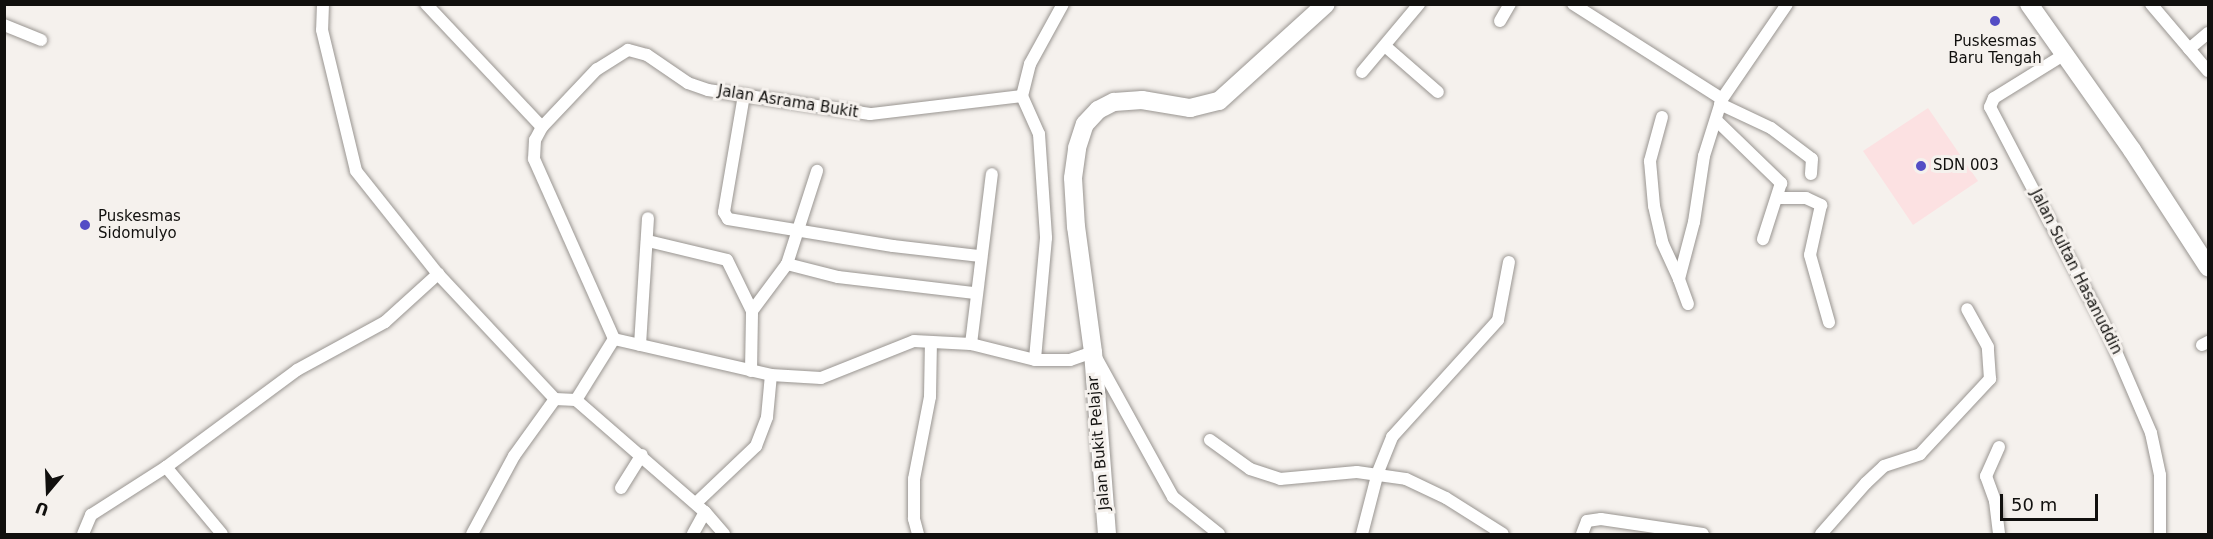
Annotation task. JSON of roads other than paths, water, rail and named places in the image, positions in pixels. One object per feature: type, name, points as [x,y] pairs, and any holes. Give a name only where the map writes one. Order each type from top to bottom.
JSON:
[{"type":"street","points":[[323,4],[322,30],[356,171],[438,274],[555,399],[576,400],[642,455],[700,508],[724,534]]},
{"type":"street","points":[[426,4],[542,127]]},
{"type":"street","points":[[1035,360],[1046,238],[1039,134],[1022,96],[1030,64],[1063,4]]},
{"type":"street","name":"Jalan Bukit Pelajar","points":[[1107,534],[1093,352],[1073,178],[1077,148],[1085,124],[1098,110],[1114,102],[1142,100],[1190,108],[1219,101],[1326,4]]},
{"type":"street","points":[[1362,72],[1419,4]]},
{"type":"street","points":[[1500,21],[1510,4]]},
{"type":"street","points":[[1679,279],[1694,222],[1704,156],[1721,102],[1786,4]]},
{"type":"street","points":[[2029,4],[2208,267]]},
{"type":"street","points":[[2151,4],[2208,71]]},
{"type":"street","points":[[1578,6],[1721,102],[1771,128],[1810,157],[1814,162],[1811,174]]},
{"type":"street","points":[[4,25],[41,40]]},
{"type":"street","points":[[2189,49],[2208,33]]},
{"type":"street","points":[[1385,46],[1438,92]]},
{"type":"street","name":"Jalan Asrama Bukit","points":[[614,339],[534,159],[535,140],[542,127],[597,69],[628,50],[646,55],[688,83],[744,95],[870,114],[1022,96]]},
{"type":"street","name":"Jalan Sultan Hasanuddin","points":[[2065,54],[1994,98],[1990,107],[2103,322],[2151,433],[2160,476],[2160,534]]},
{"type":"street","points":[[744,95],[724,212],[736,221],[800,232],[980,256]]},
{"type":"street","points":[[1662,117],[1650,161],[1654,206],[1662,242],[1688,304]]},
{"type":"street","points":[[1716,120],[1777,176],[1781,183],[1764,239]]},
{"type":"street","points":[[752,311],[787,264],[800,232],[817,171]]},
{"type":"street","points":[[971,344],[975,293],[992,174]]},
{"type":"street","points":[[1777,198],[1806,198],[1821,205],[1810,263],[1829,322]]},
{"type":"street","points":[[640,345],[648,218]]},
{"type":"street","points":[[648,241],[727,260],[752,311],[751,371]]},
{"type":"street","points":[[1362,534],[1378,472],[1401,424],[1498,320],[1509,262]]},
{"type":"street","points":[[787,264],[838,277],[975,293]]},
{"type":"street","points":[[83,534],[91,515],[166,467],[297,370],[385,322],[438,274]]},
{"type":"street","points":[[1821,534],[1884,466],[1920,454],[1990,379],[1988,347],[1967,309]]},
{"type":"street","points":[[576,400],[614,339],[771,375],[821,378],[859,366],[895,347],[931,342],[971,344],[1035,360],[1070,360],[1093,352],[1173,497],[1219,534]]},
{"type":"street","points":[[918,534],[914,519],[914,479],[930,397],[931,342]]},
{"type":"street","points":[[693,534],[700,508],[756,446],[767,417],[771,375]]},
{"type":"street","points":[[472,534],[514,456],[555,399]]},
{"type":"street","points":[[1210,440],[1250,469],[1281,479],[1378,472],[1428,488],[1503,534]]},
{"type":"street","points":[[1999,447],[1986,476],[1995,501],[1999,534]]},
{"type":"street","points":[[621,488],[642,455]]},
{"type":"street","points":[[166,467],[220,534]]},
{"type":"street","points":[[1582,534],[1587,521],[1601,519],[1703,534]]},
{"type":"place","name":"Puskesmas Baru Tengah","points":[[1995,21]]},
{"type":"place","name":"SDN 003","points":[[1921,166]]},
{"type":"place","name":"Puskesmas Sidomulyo","points":[[85,225]]}]
